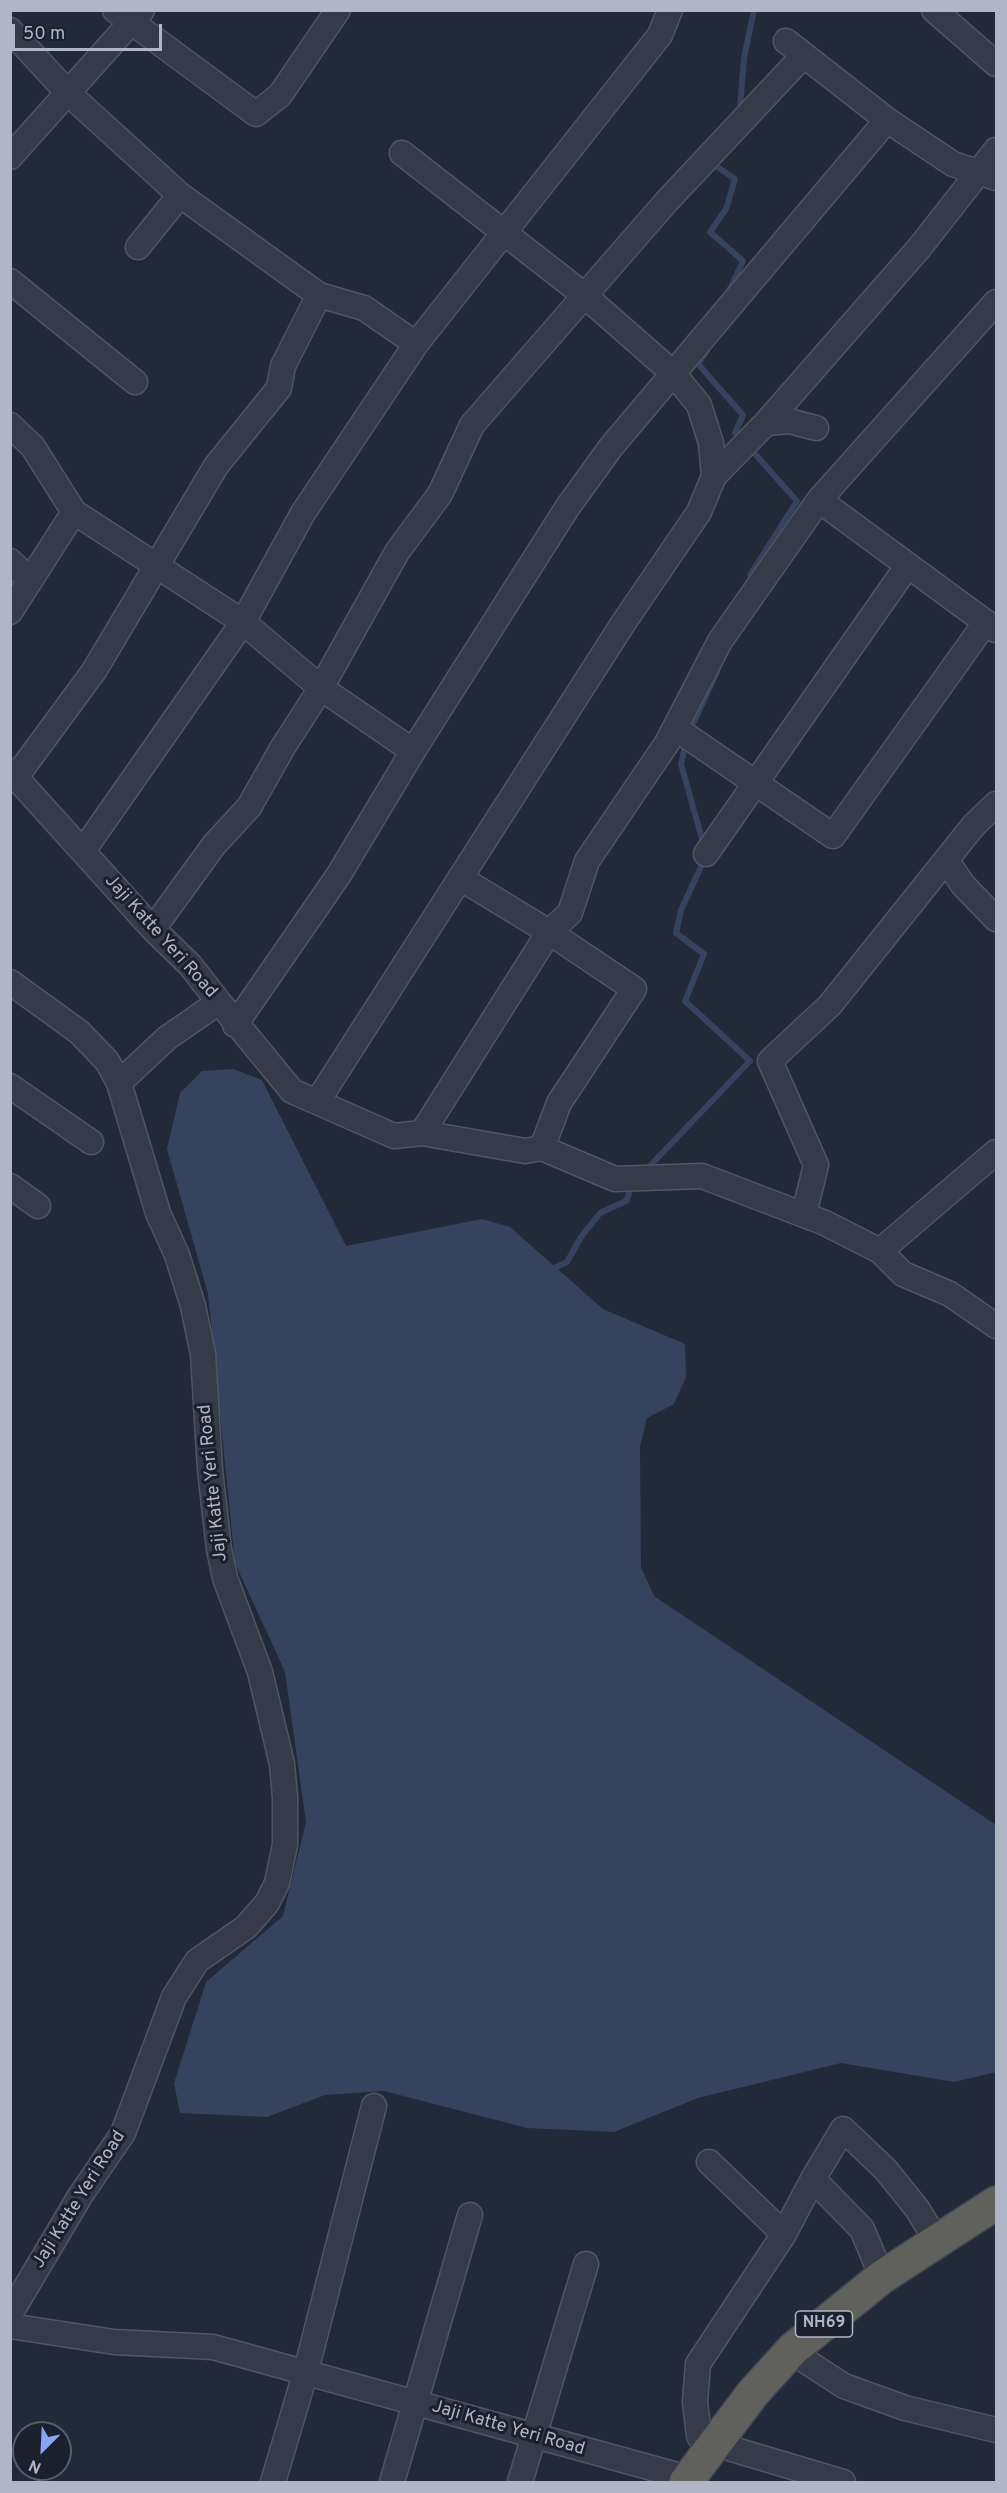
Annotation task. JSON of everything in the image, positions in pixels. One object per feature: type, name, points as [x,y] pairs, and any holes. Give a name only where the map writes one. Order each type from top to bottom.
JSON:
[{"type":"highway","name":"NH69","points":[[723,2447],[753,2393],[793,2349],[882,2277],[996,2203]]},
{"type":"highway","name":"NH69","points":[[694,2481],[723,2447],[807,2362],[891,2288],[996,2225]]},
{"type":"street","points":[[13,150],[69,94],[129,15],[256,114],[280,95],[338,10]]},
{"type":"street","points":[[83,851],[243,622],[303,513],[416,344],[660,35],[670,10]]},
{"type":"street","points":[[934,10],[996,64]]},
{"type":"street","points":[[10,30],[69,94],[180,195],[319,295],[364,309],[416,344]]},
{"type":"street","points":[[153,929],[214,845],[249,807],[283,747],[321,688],[398,552],[440,494],[472,425],[667,201],[795,48],[887,120],[953,164],[988,176]]},
{"type":"street","points":[[235,1025],[338,876],[413,751],[567,508],[611,447],[887,120]]},
{"type":"street","points":[[317,1102],[631,612],[699,512],[714,476],[766,423],[920,247],[988,176],[996,150]]},
{"type":"street","points":[[402,153],[584,295],[673,373],[699,405],[711,443],[714,476]]},
{"type":"street","points":[[138,247],[180,195]]},
{"type":"street","points":[[10,281],[135,382]]},
{"type":"street","points":[[13,774],[94,670],[159,567],[216,466],[279,388],[283,366],[319,295]]},
{"type":"street","points":[[422,1133],[549,932],[570,913],[587,861],[675,728],[720,641],[819,500],[996,302]]},
{"type":"street","points":[[766,423],[789,421],[816,428]]},
{"type":"street","points":[[10,425],[33,447],[74,512],[243,622],[321,688],[413,751]]},
{"type":"street","points":[[675,728],[832,836],[991,626],[819,500]]},
{"type":"street","points":[[10,612],[74,512]]},
{"type":"street","points":[[10,561],[29,579]]},
{"type":"street","points":[[706,855],[908,565]]},
{"type":"street","name":"Jaji Katte Yeri Road","points":[[10,2314],[80,2196],[123,2133],[174,1997],[198,1961],[246,1927],[267,1903],[277,1883],[285,1845],[282,1764],[260,1671],[225,1578],[219,1549],[210,1470],[203,1354],[193,1306],[177,1255],[158,1213],[119,1083],[167,1038],[219,1002],[190,965],[153,929],[13,774]]},
{"type":"street","points":[[804,1214],[816,1165],[770,1061],[830,1005],[974,825],[996,804]]},
{"type":"street","points":[[947,861],[963,885],[996,919]]},
{"type":"street","points":[[460,878],[549,932],[634,989],[559,1103],[542,1148]]},
{"type":"street","points":[[10,982],[79,1032],[107,1061],[119,1083]]},
{"type":"street","points":[[219,1002],[235,1025],[292,1091],[394,1136],[422,1133],[525,1151],[542,1148],[615,1179],[702,1176],[804,1214],[880,1251],[903,1274],[950,1294],[996,1326]]},
{"type":"street","points":[[10,1086],[91,1142]]},
{"type":"street","points":[[880,1251],[996,1152]]},
{"type":"street","points":[[10,1186],[38,1206]]},
{"type":"street","points":[[273,2482],[306,2371],[374,2106]]},
{"type":"street","points":[[843,2482],[723,2447],[699,2436],[695,2402],[698,2364],[784,2234],[843,2129],[886,2170],[918,2211],[937,2241]]},
{"type":"street","points":[[709,2162],[784,2234]]},
{"type":"street","points":[[813,2179],[862,2229],[882,2277]]},
{"type":"street","points":[[392,2482],[470,2215]]},
{"type":"street","points":[[520,2482],[586,2264]]},
{"type":"street","name":"Jaji Katte Yeri Road","points":[[10,2326],[114,2342],[213,2347],[306,2371],[694,2481]]},
{"type":"street","points":[[807,2362],[844,2386],[905,2408],[996,2430]]},
{"type":"water","points":[[233,1069],[262,1080],[346,1246],[482,1219],[510,1227],[603,1309],[685,1344],[686,1377],[674,1404],[647,1418],[640,1446],[641,1567],[654,1596],[996,1825],[996,2072],[954,2082],[841,2063],[698,2098],[614,2132],[527,2128],[384,2091],[325,2095],[267,2117],[180,2113],[174,2083],[206,1982],[283,1916],[306,1822],[285,1672],[235,1563],[208,1294],[167,1149],[180,1093],[202,1071]]},
{"type":"waterway","points":[[740,108],[744,58],[754,10]]},
{"type":"waterway","points":[[716,161],[713,164],[735,179],[726,209],[710,232],[743,261],[728,293]]},
{"type":"waterway","points":[[707,351],[698,364],[743,415],[735,433]]},
{"type":"waterway","points":[[750,575],[797,501],[755,454]]},
{"type":"waterway","points":[[694,722],[717,672]]},
{"type":"waterway","points":[[686,742],[681,764],[704,846]]},
{"type":"waterway","points":[[645,1171],[750,1061],[685,1001],[704,954],[676,933],[681,910],[705,858]]},
{"type":"waterway","points":[[550,1270],[567,1262],[581,1237],[600,1213],[626,1201],[629,1194]]}]
